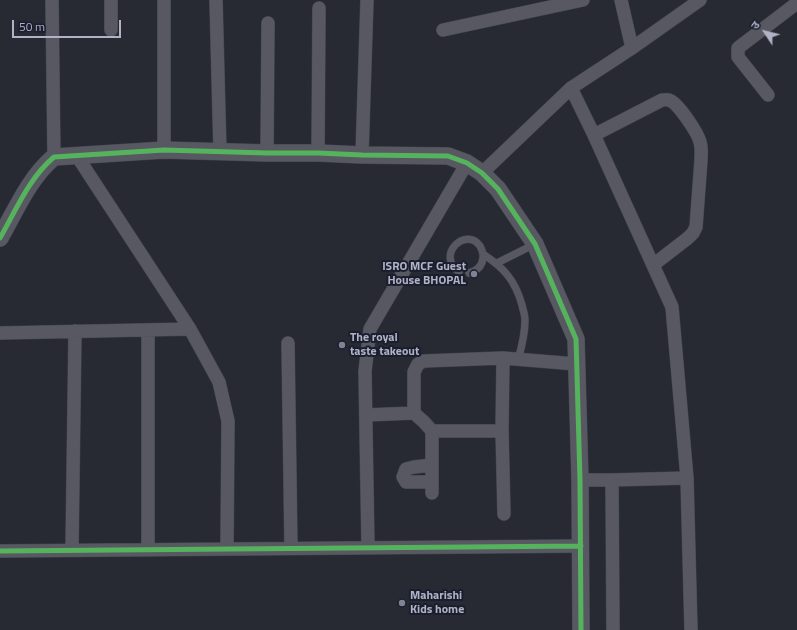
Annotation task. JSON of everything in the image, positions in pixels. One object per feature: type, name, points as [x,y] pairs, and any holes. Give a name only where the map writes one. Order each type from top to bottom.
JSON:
[{"type":"street","points":[[52,0],[54,157]]},
{"type":"street","points":[[111,0],[111,30]]},
{"type":"street","points":[[164,0],[164,150]]},
{"type":"street","points":[[216,0],[220,152]]},
{"type":"street","points":[[362,155],[367,0]]},
{"type":"street","points":[[443,30],[583,0]]},
{"type":"street","points":[[621,0],[632,48]]},
{"type":"street","points":[[482,173],[571,88],[632,48],[700,0]]},
{"type":"street","points":[[768,95],[738,56],[738,48],[797,3]]},
{"type":"street","points":[[318,153],[319,8]]},
{"type":"street","points":[[267,153],[268,23]]},
{"type":"street","points":[[571,88],[594,135],[672,307],[687,478],[691,630]]},
{"type":"street","points":[[594,135],[662,100],[668,99],[679,109],[700,141],[702,150],[696,227],[688,238],[653,265]]},
{"type":"street","points":[[0,238],[31,182],[42,168],[54,157],[164,150],[448,156],[467,163],[482,173],[498,188],[535,244],[576,339],[580,480],[581,630]]},
{"type":"street","points":[[77,156],[190,329],[219,382],[228,422],[227,549]]},
{"type":"street","points":[[368,547],[365,371],[370,329],[467,163]]},
{"type":"street","points":[[0,332],[190,329]]},
{"type":"street","points":[[148,330],[148,549]]},
{"type":"street","points":[[72,550],[75,331]]},
{"type":"street","points":[[288,343],[291,548]]},
{"type":"street","points":[[414,413],[414,372],[418,364],[424,361],[503,358],[576,364]]},
{"type":"street","points":[[503,358],[502,431],[504,514]]},
{"type":"street","points":[[366,415],[414,413],[432,431],[432,465],[432,488],[406,482],[403,477],[406,469],[432,465]]},
{"type":"street","points":[[432,431],[502,431]]},
{"type":"street","points":[[580,480],[687,478]]},
{"type":"street","points":[[612,480],[613,630]]},
{"type":"street","points":[[0,550],[581,546]]},
{"type":"lane","points":[[459,272],[452,264],[450,253],[452,247],[456,243],[467,239],[478,244],[484,254],[496,263],[510,277],[519,294],[525,318],[524,338],[518,360]]},
{"type":"lane","points":[[496,263],[535,244]]},
{"type":"lane","points":[[469,273],[474,272],[479,268],[484,254]]},
{"type":"cycle path","points":[[0,238],[30,184],[45,165],[54,157],[164,150],[448,156],[467,163],[482,173],[498,189],[535,244],[576,339],[580,480],[581,630]]},
{"type":"cycle path","points":[[0,551],[581,546]]},
{"type":"place","name":"ISRO MCF Guest House BHOPAL","points":[[474,274]]},
{"type":"place","name":"The royal taste takeout","points":[[342,345]]},
{"type":"place","name":"Maharishi Kids home","points":[[402,603]]}]
